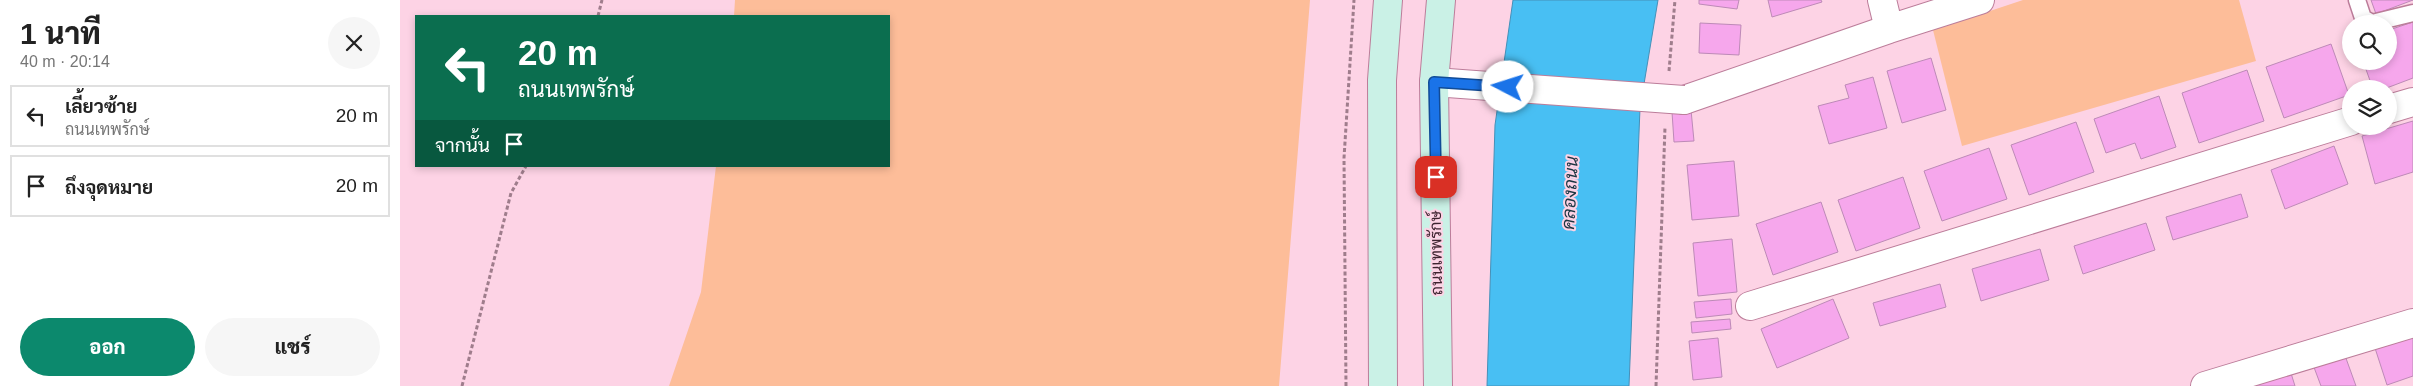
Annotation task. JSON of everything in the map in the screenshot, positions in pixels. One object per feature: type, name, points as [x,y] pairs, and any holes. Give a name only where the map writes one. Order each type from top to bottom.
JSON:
[{"type":"main road","points":[[1383,386],[1382,80],[1388,0]]},
{"type":"main road","name":"ถนนเทพรักษ์","points":[[1438,386],[1434,82],[1441,0]]},
{"type":"street","points":[[1882,0],[1890,29]]},
{"type":"street","points":[[1434,82],[1489,86],[1675,109],[1890,29],[1980,0]]},
{"type":"street","points":[[2397,107],[2413,102]]},
{"type":"street","points":[[1750,306],[2342,124]]},
{"type":"street","points":[[2205,386],[2413,323]]},
{"type":"lane","points":[[2357,0],[2363,18],[2372,23],[2377,24],[2413,12]]},
{"type":"path","points":[[598,15],[602,0]]},
{"type":"path","points":[[1346,386],[1344,158],[1354,0]]},
{"type":"path","points":[[1668,78],[1676,0]]},
{"type":"path","points":[[1656,386],[1675,109]]},
{"type":"path","points":[[462,386],[511,193],[525,167]]},
{"type":"shaded area","points":[[735,0],[1310,0],[1279,386],[669,386],[701,292],[716,167],[890,167],[890,15],[734,15]]},
{"type":"shaded area","points":[[2023,0],[2239,0],[2256,61],[1962,146],[1933,30]]},
{"type":"water","name":"คลองถนน","points":[[1513,0],[1658,0],[1640,108],[1629,386],[1487,386],[1495,125]]},
{"type":"building","points":[[1699,0],[1739,0],[1737,9],[1699,4]]},
{"type":"building","points":[[1768,0],[1821,0],[1822,2],[1772,17]]},
{"type":"building","points":[[2371,0],[2413,0],[2376,14]]},
{"type":"building","points":[[2413,22],[2413,78],[2397,84],[2397,80],[2370,80],[2366,70],[2397,70],[2397,27]]},
{"type":"building","points":[[1700,23],[1741,25],[1739,55],[1699,53]]},
{"type":"building","points":[[2331,44],[2344,80],[2342,80],[2342,97],[2284,118],[2266,67]]},
{"type":"building","points":[[1931,58],[1946,110],[1902,123],[1887,71]]},
{"type":"building","points":[[2247,70],[2264,121],[2199,143],[2182,93]]},
{"type":"building","points":[[1873,77],[1887,128],[1829,144],[1818,106],[1849,98],[1845,85]]},
{"type":"building","points":[[2159,96],[2176,147],[2141,159],[2135,143],[2106,153],[2094,119]]},
{"type":"building","points":[[1691,110],[1694,141],[1674,142],[1672,112]]},
{"type":"building","points":[[2413,121],[2413,172],[2375,184],[2362,136],[2397,135],[2397,126]]},
{"type":"building","points":[[2076,122],[2094,172],[2029,195],[2011,145]]},
{"type":"building","points":[[2334,146],[2348,184],[2285,209],[2271,170]]},
{"type":"building","points":[[1989,148],[2007,199],[1942,221],[1924,171]]},
{"type":"building","points":[[1734,161],[1739,216],[1692,220],[1687,165]]},
{"type":"building","points":[[1903,177],[1920,228],[1856,251],[1838,200]]},
{"type":"building","points":[[2241,194],[2248,217],[2173,240],[2166,217]]},
{"type":"building","points":[[1821,202],[1838,252],[1773,275],[1756,224]]},
{"type":"building","points":[[2146,223],[2155,250],[2083,274],[2074,246]]},
{"type":"building","points":[[1732,239],[1737,292],[1698,296],[1693,243]]},
{"type":"building","points":[[2040,249],[2049,280],[1981,301],[1972,269]]},
{"type":"building","points":[[1940,284],[1946,307],[1880,326],[1873,303]]},
{"type":"building","points":[[1731,299],[1732,314],[1696,318],[1694,302]]},
{"type":"building","points":[[1833,299],[1849,338],[1777,368],[1761,329]]},
{"type":"building","points":[[1730,319],[1731,329],[1692,333],[1691,322]]},
{"type":"building","points":[[2413,332],[2413,376],[2387,385],[2374,345]]},
{"type":"building","points":[[1718,338],[1722,377],[1693,380],[1689,341]]},
{"type":"building","points":[[2343,350],[2356,386],[2321,386],[2312,362]]},
{"type":"building","points":[[2290,370],[2295,386],[2253,386],[2253,384]]},
{"type":"route","points":[[1436,177],[1434,82],[1508,87]]}]
